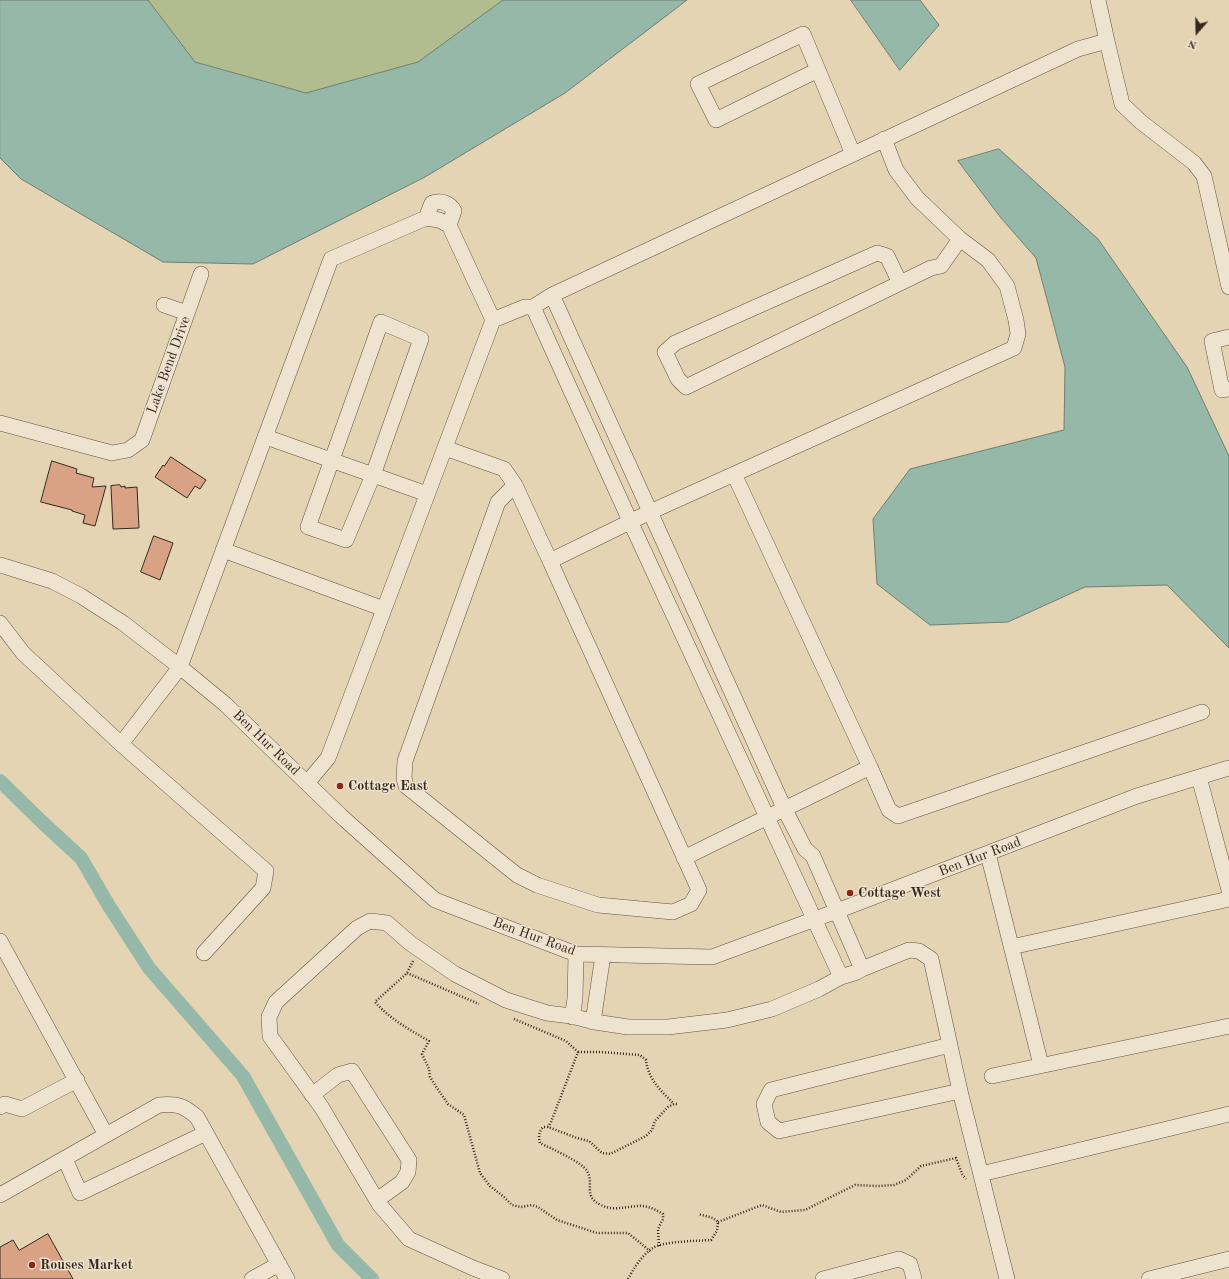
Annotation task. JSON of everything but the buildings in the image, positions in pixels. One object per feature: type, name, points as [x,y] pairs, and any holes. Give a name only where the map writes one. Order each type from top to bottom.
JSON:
[{"type":"street","points":[[1098,0],[1122,104],[1141,122],[1194,163],[1204,176],[1229,287]]},
{"type":"street","points":[[818,70],[716,120],[698,84],[803,34],[818,70],[853,154]]},
{"type":"street","points":[[493,320],[525,307],[533,307],[552,295],[1078,49],[1107,41]]},
{"type":"street","points":[[550,561],[630,521],[1014,348],[1018,334],[1007,286],[988,260],[960,239],[917,198],[896,170],[884,139]]},
{"type":"street","points":[[121,744],[180,667],[331,260],[426,218],[439,220],[449,225],[493,320],[328,758],[307,782]]},
{"type":"street","points":[[900,283],[887,256],[877,253],[675,343],[665,352],[678,378],[686,387],[931,268],[941,266],[960,239]]},
{"type":"street","name":"Lake Bend Drive","points":[[0,423],[112,453],[128,450],[142,440],[201,274]]},
{"type":"street","points":[[552,295],[785,810],[805,849],[813,856],[838,911],[850,944],[862,968]]},
{"type":"street","points":[[164,305],[187,313]]},
{"type":"street","points":[[533,307],[630,521],[841,977]]},
{"type":"street","points":[[380,322],[421,339],[373,475],[346,540],[308,527],[380,322]]},
{"type":"street","points":[[1229,337],[1212,342],[1222,390],[1229,389]]},
{"type":"street","points":[[266,437],[427,494]]},
{"type":"street","points":[[445,448],[504,469],[515,485],[699,890],[691,904],[673,912],[598,905],[537,885],[517,875],[406,786],[404,778],[405,760],[495,510],[498,502],[515,485]]},
{"type":"street","points":[[734,474],[889,810],[898,816],[1202,712]]},
{"type":"street","points":[[223,550],[384,609]]},
{"type":"street","name":"Ben Hur Road","points":[[0,565],[52,581],[81,596],[123,623],[226,704],[341,816],[435,900],[576,954],[712,957],[838,911],[1137,796],[1229,768]]},
{"type":"street","points":[[0,623],[23,653],[121,744],[266,871],[263,888],[204,953]]},
{"type":"street","points":[[684,858],[767,817],[785,810],[870,767]]},
{"type":"street","points":[[1199,777],[1229,890]]},
{"type":"street","points":[[988,854],[1041,1066]]},
{"type":"street","points":[[1011,947],[1229,899]]},
{"type":"street","points":[[502,1279],[473,1268],[409,1239],[376,1200],[322,1108],[270,1036],[269,1017],[276,1002],[357,928],[370,921],[387,923],[410,943],[455,974],[506,1000],[547,1013],[628,1027],[668,1027],[727,1020],[772,1009],[819,989],[841,977],[857,972],[862,968],[909,950],[919,951],[931,959],[960,1091],[1007,1279]]},
{"type":"street","points":[[0,941],[106,1135]]},
{"type":"street","points":[[831,953],[850,944]]},
{"type":"street","points":[[572,1017],[575,999],[576,954]]},
{"type":"street","points":[[593,1022],[603,955]]},
{"type":"street","points":[[575,989],[598,992]]},
{"type":"street","points":[[992,1076],[1229,1026]]},
{"type":"street","points":[[950,1045],[771,1090],[764,1104],[765,1110],[768,1122],[779,1131],[960,1091]]},
{"type":"street","points":[[312,1095],[338,1075],[352,1071],[410,1160],[408,1172],[402,1182],[376,1200]]},
{"type":"street","points":[[2,1102],[22,1109],[77,1080]]},
{"type":"street","points":[[0,1195],[159,1105],[172,1103],[186,1108],[197,1117],[287,1279]]},
{"type":"street","points":[[981,1174],[1229,1114]]},
{"type":"street","points":[[65,1158],[80,1194],[206,1133]]},
{"type":"street","points":[[823,1279],[867,1273],[899,1259],[910,1264],[914,1279]]},
{"type":"street","points":[[1149,1279],[1229,1259]]},
{"type":"street","points":[[252,1279],[279,1264]]},
{"type":"path","points":[[420,950],[408,973],[375,1002],[384,1012],[411,1031],[429,1041],[422,1054],[429,1069],[430,1077],[448,1104],[464,1115],[480,1173],[490,1186],[512,1205],[521,1207],[532,1205],[538,1207],[557,1220],[597,1233],[628,1233],[650,1251]]},
{"type":"path","points":[[408,973],[480,1004]]},
{"type":"path","points":[[508,1016],[566,1041],[578,1052],[640,1055],[646,1060],[646,1068],[656,1087],[675,1104],[668,1107],[655,1121],[652,1130],[646,1136],[610,1154],[602,1153],[589,1141],[576,1138],[548,1127],[543,1127],[538,1139],[540,1143],[574,1161],[587,1170],[589,1190],[592,1199],[601,1205],[623,1208],[643,1207],[656,1210],[663,1214],[663,1219],[658,1229],[659,1246]]},
{"type":"path","points":[[548,1127],[578,1052]]},
{"type":"path","points":[[718,1222],[762,1205],[781,1212],[805,1210],[855,1185],[894,1185],[906,1180],[921,1166],[956,1158],[962,1174],[974,1187],[986,1192]]},
{"type":"path","points":[[698,1214],[713,1218],[718,1222]]},
{"type":"path","points":[[628,1279],[641,1260],[654,1247],[668,1244],[711,1240],[717,1231],[718,1222]]},
{"type":"shaded area","points":[[0,0],[148,0],[195,62],[306,93],[418,62],[503,0],[687,0],[565,93],[425,177],[253,264],[163,262],[21,179],[0,158]]},
{"type":"shaded area","points":[[148,0],[503,0],[418,62],[306,93],[195,62]]},
{"type":"shaded area","points":[[851,0],[920,0],[939,25],[900,70]]},
{"type":"shaded area","points":[[999,149],[1098,239],[1187,367],[1229,456],[1229,648],[1167,585],[1085,587],[1008,622],[930,625],[877,584],[873,519],[910,469],[1064,430],[1065,367],[1036,258],[1001,218],[958,161]]},
{"type":"waterway","points":[[0,781],[81,858],[109,906],[149,968],[243,1076],[338,1245],[372,1279]]},
{"type":"place","name":"Cottage East","points":[[340,786]]},
{"type":"place","name":"Cottage West","points":[[850,893]]},
{"type":"place","name":"Rouses Market","points":[[32,1265]]}]
